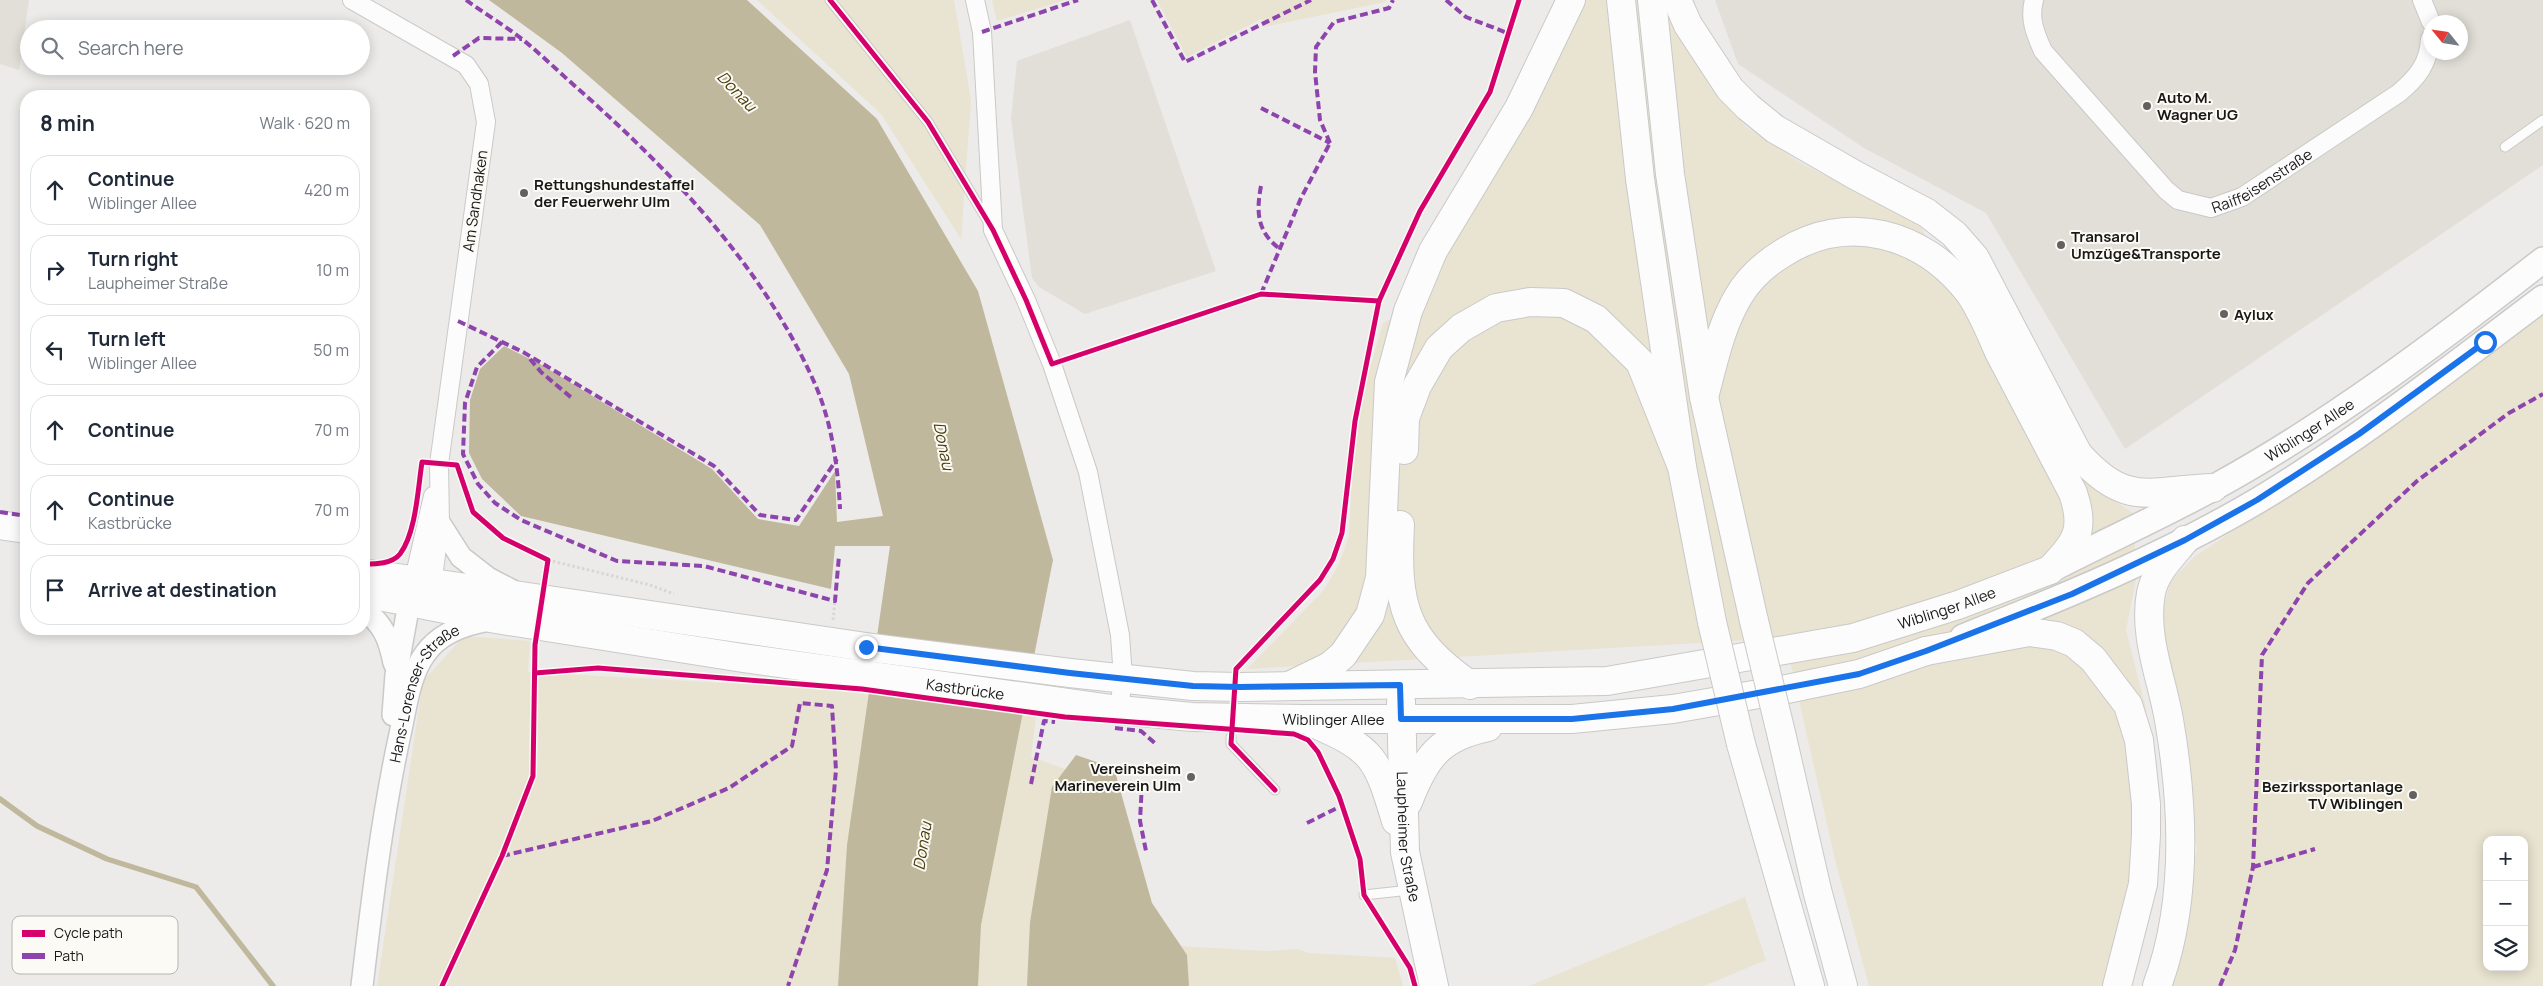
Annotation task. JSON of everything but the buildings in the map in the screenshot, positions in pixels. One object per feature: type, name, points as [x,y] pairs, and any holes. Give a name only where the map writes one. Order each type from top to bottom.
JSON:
[{"type":"main road","points":[[1291,686],[1330,666],[1343,655],[1370,615],[1380,578],[1389,382],[1408,311],[1433,251],[1519,108],[1571,0]]},
{"type":"main road","points":[[1621,0],[1640,179],[1682,467],[1712,622],[1741,744],[1810,986]]},
{"type":"main road","points":[[1652,0],[1670,174],[1704,397],[1817,890],[1843,986]]},
{"type":"main road","points":[[1677,0],[1688,25],[1730,89],[1775,129],[1855,175],[1927,213],[1954,234],[1975,258],[2078,454],[2096,474],[2114,486],[2142,494],[2213,488]]},
{"type":"main road","points":[[1704,397],[1716,349],[1735,303],[1753,276],[1768,262],[1809,238],[1834,232],[1878,234],[1921,250],[1936,260],[1968,292],[2073,493],[2079,512],[2078,532],[2067,551],[2050,570]]},
{"type":"main road","name":"Wiblinger Allee","points":[[1123,678],[1193,686],[1260,687],[1470,685],[1606,681],[1853,638],[1958,605],[2050,570],[2213,488],[2348,405],[2480,310],[2543,260]]},
{"type":"main road","name":"Wiblinger Allee","points":[[1068,703],[1192,717],[1572,719],[1673,709],[1859,674],[1926,651],[2072,594],[2185,540],[2257,500],[2359,434],[2543,298]]},
{"type":"main road","points":[[1470,685],[1442,666],[1421,642],[1410,624],[1402,595],[1399,550],[1405,418],[1417,386],[1439,348],[1461,328],[1496,308],[1530,302],[1564,304],[1588,315],[1613,334],[1640,362],[1682,467]]},
{"type":"main road","points":[[0,525],[20,528]]},
{"type":"main road","points":[[2157,986],[2166,962],[2175,915],[2180,870],[2180,818],[2169,721],[2149,617],[2151,592],[2156,576],[2185,540]]},
{"type":"main road","points":[[370,575],[421,592]]},
{"type":"main road","points":[[370,593],[421,592]]},
{"type":"main road","name":"Kastbrücke","points":[[421,592],[523,596],[866,647],[1123,678]]},
{"type":"main road","name":"Kastbrücke","points":[[421,592],[496,618],[863,675],[1068,703]]},
{"type":"main road","points":[[1926,651],[2029,632],[2057,636],[2074,643],[2094,659],[2128,705],[2140,740],[2146,804],[2146,835],[2143,884],[2117,986]]},
{"type":"main road","name":"Laupheimer Straße","points":[[1400,685],[1406,852],[1434,986]]},
{"type":"main road","points":[[1304,719],[1359,745],[1373,759],[1383,779],[1406,852]]},
{"type":"main road","points":[[1405,808],[1425,764],[1450,740],[1476,730],[1520,720]]},
{"type":"main road","points":[[1817,890],[1844,934],[1861,986]]},
{"type":"main road","points":[[1796,986],[1793,973],[1797,941]]},
{"type":"street","name":"Am Sandhaken","points":[[352,0],[466,65],[479,84],[486,122],[421,592]]},
{"type":"street","points":[[975,0],[982,32],[993,230],[1026,300],[1088,472],[1120,635],[1123,678],[1119,710]]},
{"type":"street","name":"Raiffeisenstraße","points":[[2034,0],[2031,13],[2034,30],[2043,50],[2166,190],[2178,200],[2194,206],[2211,208],[2242,197],[2399,93],[2414,80],[2426,60]]},
{"type":"street","points":[[2422,0],[2428,15]]},
{"type":"street","name":"Am Sandhaken","points":[[421,592],[440,524],[439,471]]},
{"type":"street","points":[[440,524],[461,557],[488,578],[523,596]]},
{"type":"street","name":"Hans-Lorenser-Straße","points":[[362,986],[386,800],[396,675],[421,592]]},
{"type":"street","points":[[370,614],[376,619],[389,638],[396,675]]},
{"type":"street","name":"Hans-Lorenser-Straße","points":[[386,800],[409,691],[424,654],[437,640],[452,631],[496,618]]},
{"type":"lane","points":[[830,0],[928,122],[993,230]]},
{"type":"lane","points":[[2505,147],[2543,120]]},
{"type":"lane","points":[[1231,737],[1231,744],[1275,790]]},
{"type":"lane","points":[[1364,894],[1413,889]]},
{"type":"shaded area","points":[[0,0],[29,0],[26,20],[20,20],[19,70],[0,64]]},
{"type":"shaded area","points":[[757,0],[954,0],[971,100],[961,239],[881,114]]},
{"type":"shaded area","points":[[992,0],[1065,0],[997,21]]},
{"type":"shaded area","points":[[1157,0],[1387,0],[1385,2],[1264,27],[1261,19],[1187,57]]},
{"type":"shaded area","points":[[1579,0],[1644,0],[1671,22],[1685,46],[1745,126],[1802,164],[1918,222],[2039,453],[2132,512],[2137,574],[2126,630],[2146,709],[2160,852],[2130,986],[1869,986],[1836,864],[1785,638],[1247,669],[1324,590],[1339,564],[1349,536],[1355,420],[1383,323],[1425,302],[1466,214]]},
{"type":"shaded area","points":[[1715,0],[2543,0],[2543,165],[2125,449],[1986,213],[1864,148],[1738,64]]},
{"type":"shaded area","points":[[1130,20],[1216,271],[1085,314],[1039,287],[1032,278],[1011,119],[1017,61]]},
{"type":"shaded area","points":[[2543,312],[2543,986],[2165,986],[2197,849],[2160,642],[2164,604],[2171,581],[2194,557],[2370,440]]},
{"type":"shaded area","points":[[464,636],[530,641],[528,672],[815,688],[1036,716],[1031,757],[1119,788],[1162,945],[1267,951],[1298,949],[1309,953],[1395,958],[1403,986],[377,986],[423,681]]},
{"type":"shaded area","points":[[1745,897],[1766,960],[1704,986],[1529,986]]},
{"type":"water","name":"Donau","points":[[489,0],[747,0],[877,119],[978,291],[1053,560],[981,925],[978,986],[838,986],[847,845],[890,546],[835,546],[831,589],[521,516],[482,479],[469,453],[470,400],[480,369],[504,346],[540,364],[712,469],[758,519],[799,526],[835,471],[837,522],[883,516],[849,374],[760,225],[562,53]]},
{"type":"water","points":[[1076,755],[1114,768],[1152,903],[1187,955],[1189,986],[1027,986],[1030,922],[1052,787]]},
{"type":"waterway","points":[[0,799],[37,826],[107,859],[196,887],[273,986]]},
{"type":"marked path","points":[[466,0],[522,39],[619,126],[685,192],[744,264],[794,342],[821,399],[833,445],[840,509]]},
{"type":"marked path","points":[[982,32],[1078,0]]},
{"type":"marked path","points":[[1152,0],[1185,62],[1311,0]]},
{"type":"marked path","points":[[1330,143],[1320,120],[1315,72],[1316,47],[1334,22],[1389,8],[1393,0]]},
{"type":"marked path","points":[[1446,0],[1466,17],[1510,34]]},
{"type":"marked path","points":[[453,56],[479,38],[522,39]]},
{"type":"marked path","points":[[1261,108],[1330,143]]},
{"type":"marked path","points":[[1261,294],[1301,198],[1330,143]]},
{"type":"marked path","points":[[1261,186],[1260,221],[1267,236],[1280,249]]},
{"type":"marked path","points":[[458,321],[523,352],[714,466],[760,515],[796,520],[837,459]]},
{"type":"marked path","points":[[502,342],[477,367],[465,403],[463,454],[478,484],[495,503],[521,520],[617,561],[704,566],[835,601],[839,556]]},
{"type":"marked path","points":[[530,359],[541,372],[573,399]]},
{"type":"marked path","points":[[2220,986],[2235,950],[2253,867],[2262,655],[2308,583],[2417,481],[2509,413],[2543,394]]},
{"type":"marked path","points":[[0,512],[20,515]]},
{"type":"marked path","points":[[502,856],[652,821],[729,788],[792,746],[800,703],[832,706],[836,770],[827,870],[788,986]]},
{"type":"marked path","points":[[1031,784],[1044,721],[1055,722]]},
{"type":"marked path","points":[[1115,728],[1141,731],[1156,744]]},
{"type":"marked path","points":[[1142,783],[1140,821],[1146,851]]},
{"type":"marked path","points":[[1307,823],[1341,806]]},
{"type":"marked path","points":[[2253,867],[2315,849]]},
{"type":"cycle path","points":[[830,0],[928,122],[993,230],[1026,300],[1052,364],[1261,294],[1379,301]]},
{"type":"cycle path","points":[[1275,790],[1231,744],[1236,669],[1320,580],[1333,559],[1342,533],[1355,421],[1379,301],[1420,211],[1490,92],[1519,0]]},
{"type":"cycle path","points":[[370,564],[393,560],[400,554],[405,545],[416,510],[422,462],[457,465],[473,512],[503,538],[548,560],[535,645],[533,776],[502,856],[442,986]]},
{"type":"cycle path","points":[[535,673],[598,668],[862,689],[1065,717],[1294,734],[1308,740],[1318,752],[1339,796],[1360,859],[1364,895],[1410,968],[1415,986]]},
{"type":"place","name":"Auto M. Wagner UG","points":[[2147,106]]},
{"type":"place","name":"Rettungshundestaffel der Feuerwehr Ulm","points":[[524,193]]},
{"type":"place","name":"Transarol Umzüge&Transporte","points":[[2061,245]]},
{"type":"place","name":"Aylux","points":[[2224,314]]},
{"type":"place","name":"Vereinsheim Marineverein Ulm","points":[[1191,777]]},
{"type":"place","name":"Bezirkssportanlage TV Wiblingen","points":[[2413,795]]},
{"type":"route","points":[[866,647],[1070,673],[1193,686],[1400,685],[1401,719],[1572,719],[1673,709],[1782,690],[1859,674],[1926,651],[2072,594],[2185,540],[2257,500],[2359,434],[2485,342]]}]
